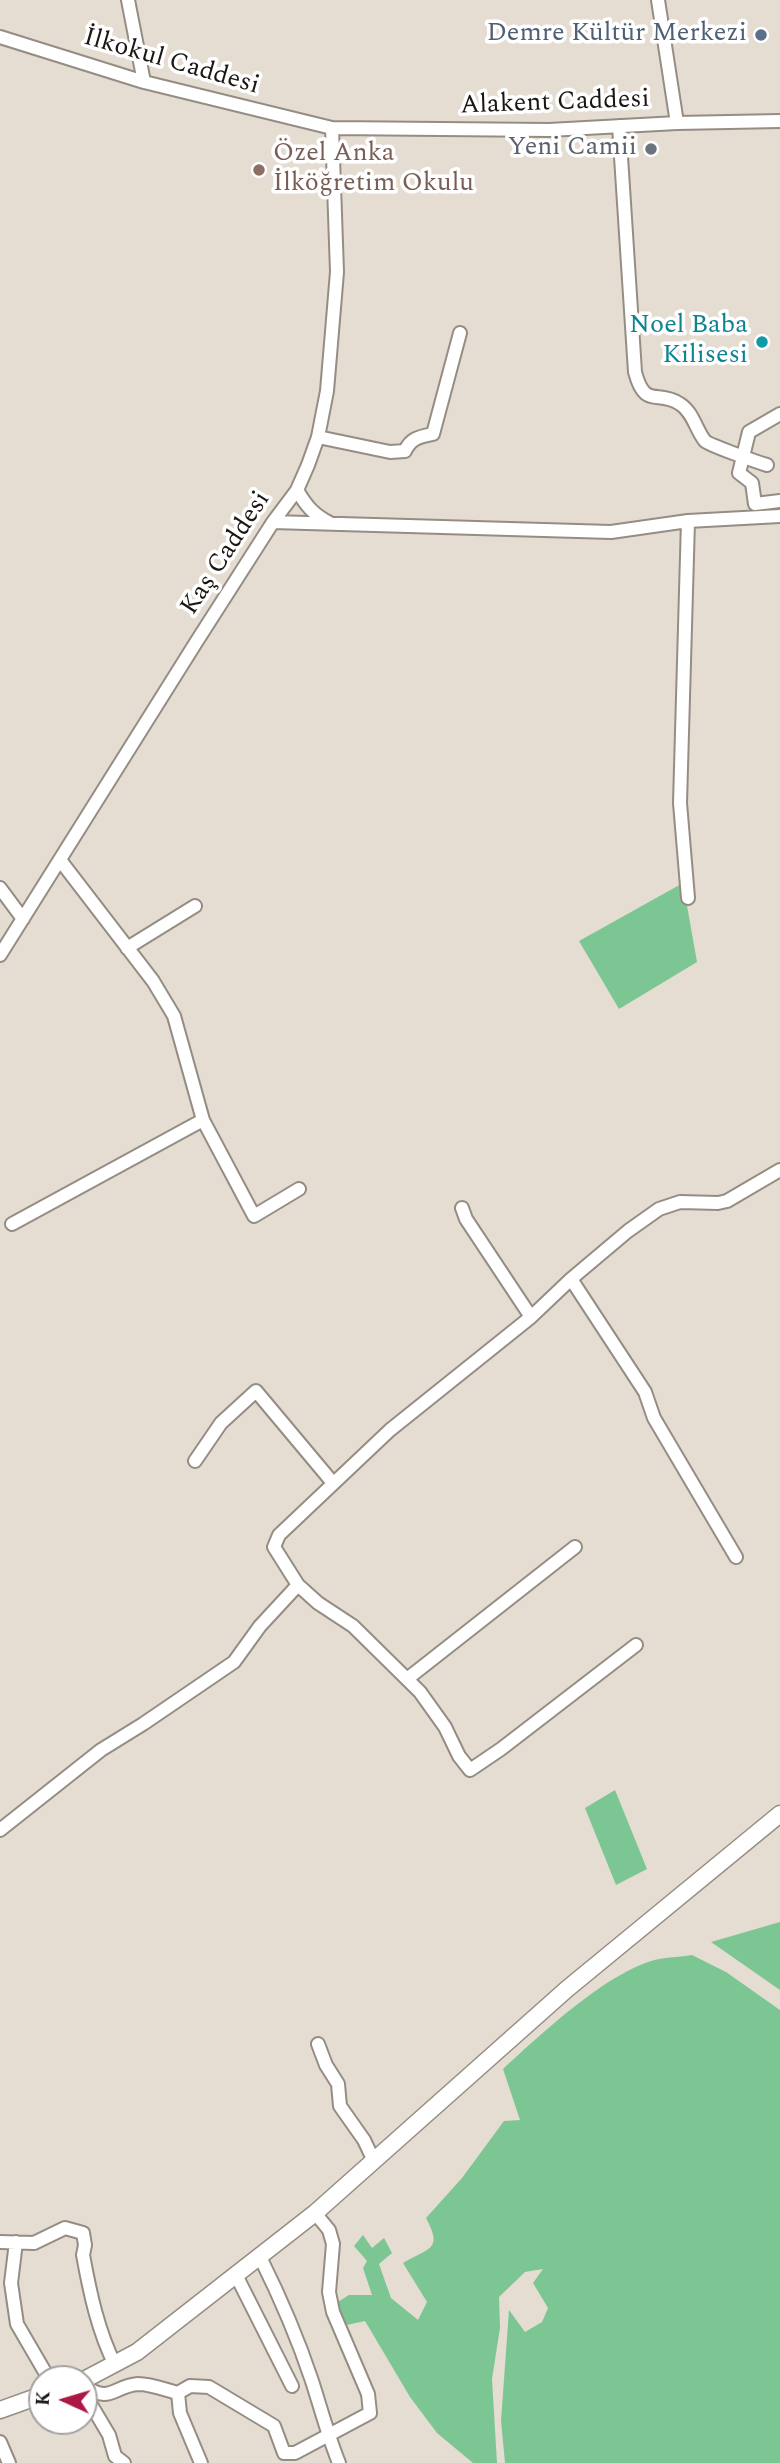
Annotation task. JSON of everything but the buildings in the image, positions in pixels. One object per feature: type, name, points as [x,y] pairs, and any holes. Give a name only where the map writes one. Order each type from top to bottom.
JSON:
[{"type":"main road","points":[[98,2373],[137,2351],[315,2213],[567,1989],[780,1814]]},
{"type":"main road","points":[[0,2410],[28,2400]]},
{"type":"street","points":[[128,0],[144,82]]},
{"type":"street","points":[[658,0],[677,123]]},
{"type":"street","name":"İlkokul Caddesi","points":[[0,37],[144,82],[332,128]]},
{"type":"street","name":"Alakent Caddesi","points":[[332,128],[549,130],[780,121]]},
{"type":"street","points":[[619,126],[635,372],[639,388],[647,395],[679,402],[705,441],[712,446],[767,465]]},
{"type":"street","name":"Kaş Caddesi","points":[[0,955],[273,522],[297,490],[318,437],[327,391],[337,272],[332,128]]},
{"type":"street","points":[[318,437],[390,452],[405,451],[409,443],[417,437],[433,434],[460,333]]},
{"type":"street","points":[[780,414],[748,432],[739,473],[752,483],[755,504],[780,501]]},
{"type":"street","points":[[297,490],[317,517],[333,525]]},
{"type":"street","points":[[273,522],[611,532],[688,521],[780,516]]},
{"type":"street","points":[[688,521],[680,803],[688,898]]},
{"type":"street","points":[[60,860],[153,981],[174,1016],[203,1119],[254,1216],[299,1189]]},
{"type":"street","points":[[0,888],[23,919]]},
{"type":"street","points":[[127,948],[195,906]]},
{"type":"street","points":[[12,1224],[203,1119]]},
{"type":"street","points":[[636,1645],[470,1770],[459,1756],[445,1727],[419,1692],[353,1626],[318,1604],[298,1585],[274,1547],[279,1535],[390,1430],[531,1317],[570,1279],[659,1209],[680,1202],[727,1201],[780,1170]]},
{"type":"street","points":[[462,1208],[466,1219],[531,1317]]},
{"type":"street","points":[[570,1279],[645,1392],[654,1418],[736,1558]]},
{"type":"street","points":[[195,1461],[222,1423],[256,1391],[333,1483]]},
{"type":"street","points":[[407,1679],[575,1548]]},
{"type":"street","points":[[0,1830],[101,1750],[234,1662],[260,1626],[298,1585]]},
{"type":"street","points":[[318,2044],[326,2066],[338,2084],[340,2106],[364,2140],[373,2159]]},
{"type":"street","points":[[98,2395],[106,2395],[138,2384],[178,2393],[190,2386],[209,2387],[274,2426],[284,2453],[295,2453],[370,2413],[368,2394],[333,2312],[329,2281],[332,2244],[329,2230],[315,2213]]},
{"type":"street","points":[[0,2242],[34,2243],[65,2228],[83,2233],[83,2255],[98,2320],[103,2341],[114,2365]]},
{"type":"street","points":[[16,2242],[11,2283],[17,2324],[41,2365]]},
{"type":"street","points":[[260,2257],[278,2292],[312,2380],[328,2437],[339,2463]]},
{"type":"street","points":[[236,2275],[292,2386]]},
{"type":"street","points":[[178,2393],[180,2413],[196,2462]]},
{"type":"street","points":[[98,2417],[109,2435],[115,2456],[124,2463]]},
{"type":"street","points":[[0,2442],[9,2463]]},
{"type":"green space","points":[[683,883],[697,962],[619,1009],[579,941]]},
{"type":"green space","points":[[615,1790],[647,1869],[616,1885],[585,1808]]},
{"type":"green space","points":[[780,1922],[780,1990],[711,1942]]},
{"type":"green space","points":[[692,1955],[726,1972],[780,2010],[780,2463],[505,2463],[501,2421],[509,2310],[525,2332],[542,2322],[548,2308],[533,2283],[543,2269],[525,2272],[499,2297],[500,2328],[492,2379],[497,2463],[473,2463],[437,2433],[410,2397],[365,2321],[342,2326],[336,2303],[349,2295],[372,2295],[363,2268],[367,2261],[354,2246],[363,2235],[372,2248],[384,2238],[392,2253],[379,2264],[391,2298],[418,2320],[427,2302],[403,2263],[431,2246],[433,2236],[426,2218],[462,2178],[504,2121],[520,2120],[503,2069],[576,2005],[619,1976],[659,1959]]},
{"type":"place","name":"Demre Kültür Merkezi","points":[[761,35]]},
{"type":"place","name":"Yeni Camii","points":[[651,149]]},
{"type":"place","name":"Özel Anka İlköğretim Okulu","points":[[259,170]]},
{"type":"place","name":"Noel Baba Kilisesi","points":[[762,342]]}]
